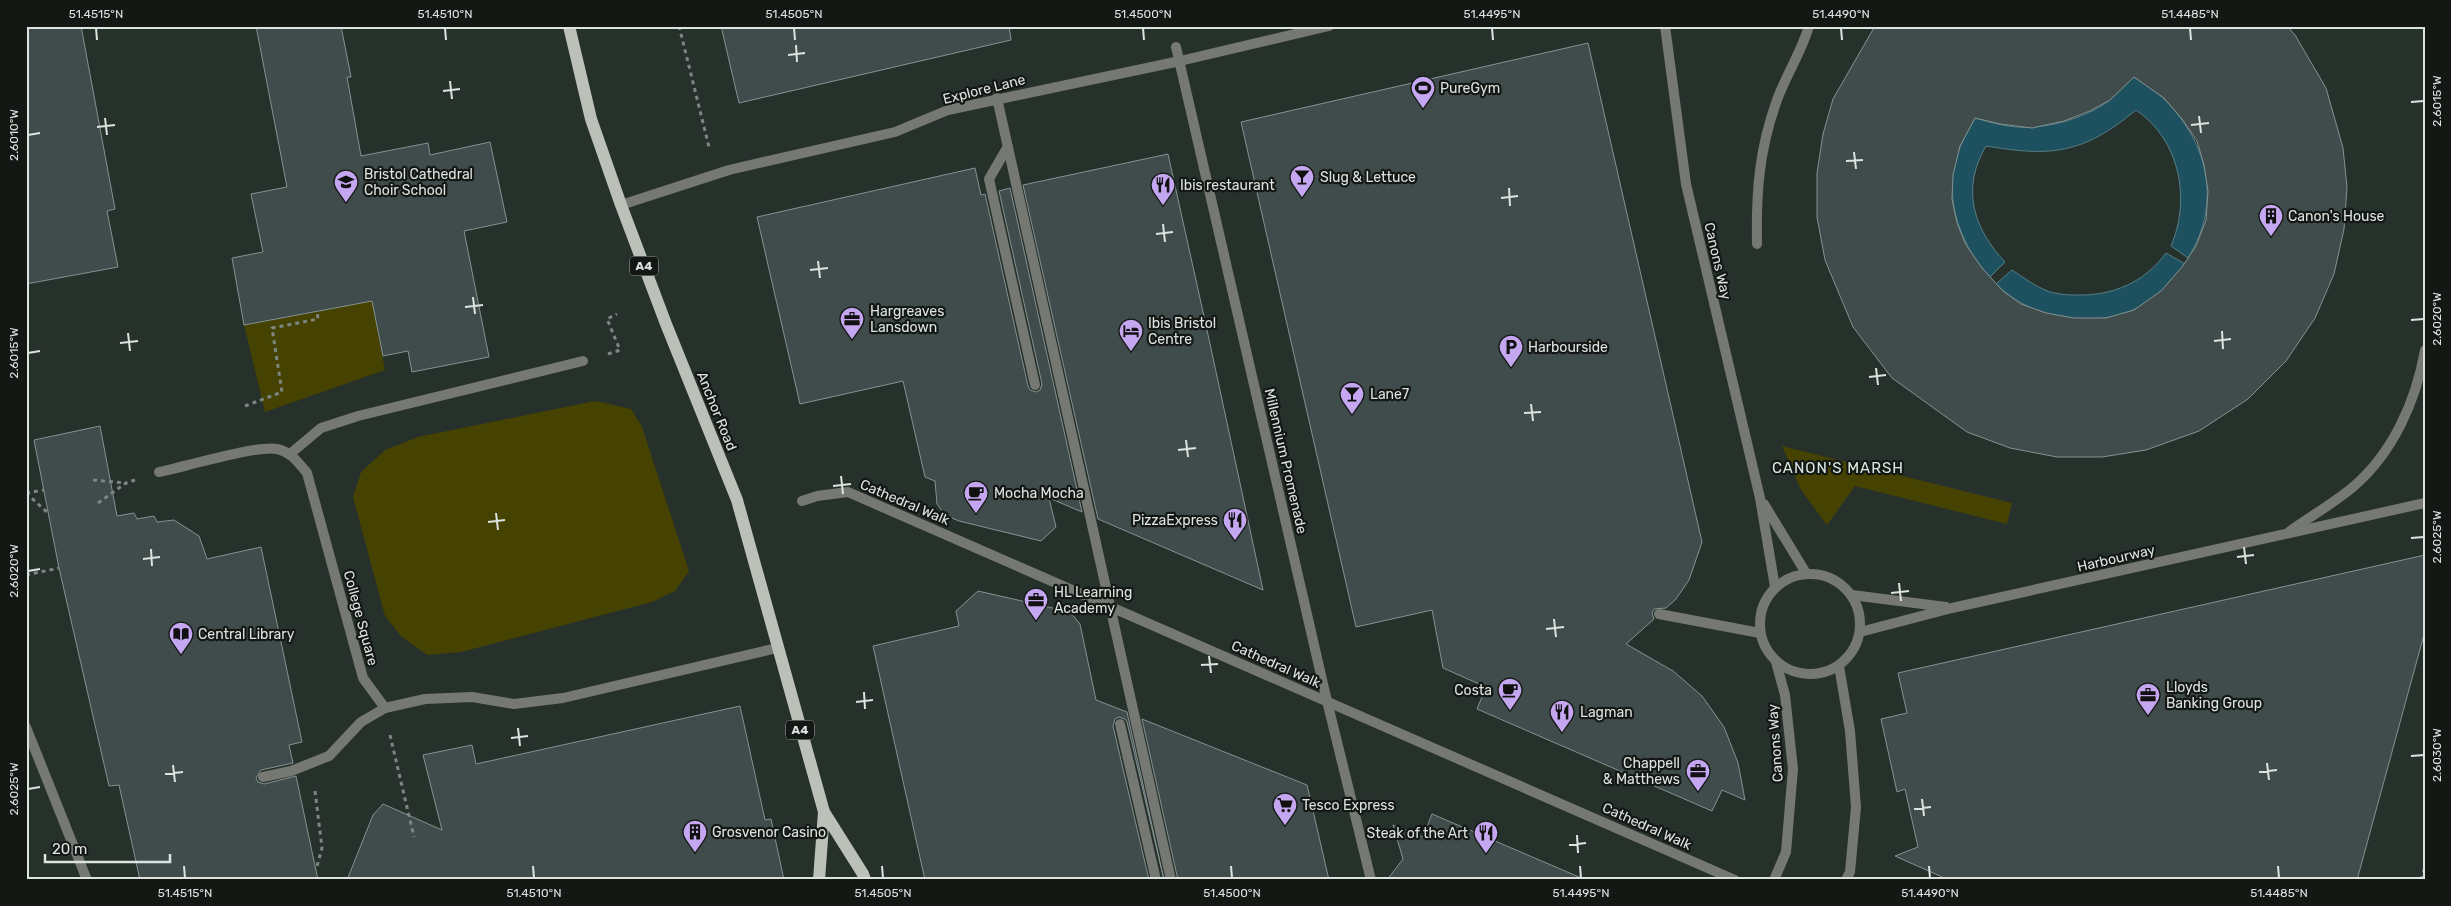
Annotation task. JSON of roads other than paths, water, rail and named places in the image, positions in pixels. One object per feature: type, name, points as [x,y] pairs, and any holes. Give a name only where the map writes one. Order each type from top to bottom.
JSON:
[{"type":"main road","name":"Anchor Road","points":[[569,26],[591,119],[621,205],[666,324],[737,500],[824,812],[865,880]]},
{"type":"main road","name":"Anchor Road","points":[[819,880],[824,812]]},
{"type":"street","name":"Explore Lane","points":[[621,205],[729,170],[895,132],[948,110],[997,98],[1180,61],[1329,26]]},
{"type":"street","name":"Canons Way","points":[[1665,26],[1686,184],[1760,498],[1775,587]]},
{"type":"street","points":[[1757,244],[1756,200],[1763,143],[1778,98],[1802,48],[1809,26]]},
{"type":"street","name":"Millennium Promenade","points":[[1176,47],[1327,701],[1371,880]]},
{"type":"street","points":[[997,98],[1171,880]]},
{"type":"street","points":[[1008,148],[989,179],[1035,384]]},
{"type":"street","name":"Harbourway","points":[[2286,534],[2353,487],[2378,462],[2395,436],[2408,407],[2425,350]]},
{"type":"street","points":[[159,472],[253,451],[276,449],[290,454],[322,428],[358,416],[583,361]]},
{"type":"street","name":"College Square","points":[[290,454],[307,473],[363,678],[385,708]]},
{"type":"street","name":"Cathedral Walk","points":[[802,501],[817,496],[848,492],[1735,880]]},
{"type":"street","name":"Canons Way","points":[[1760,498],[1806,574]]},
{"type":"street","name":"Harbourway","points":[[1860,632],[1952,608],[2425,503]]},
{"type":"street","points":[[1660,614],[1760,633],[1760,616],[1765,600],[1775,587],[1790,577],[1806,574],[1824,575],[1839,583],[1852,595],[1859,613],[1860,632],[1852,651],[1839,666],[1823,673],[1808,675],[1791,671],[1776,662]]},
{"type":"street","name":"Harbourway","points":[[1852,595],[1952,608]]},
{"type":"street","name":"Canons Way","points":[[1760,633],[1766,650],[1776,662],[1785,695],[1793,769],[1786,852],[1774,880]]},
{"type":"street","points":[[263,777],[291,771],[329,756],[361,722],[385,708],[425,699],[472,697],[514,704],[563,698],[777,648]]},
{"type":"street","points":[[1839,666],[1850,732],[1856,807],[1850,872],[1846,880]]},
{"type":"street","points":[[1120,724],[1156,880]]},
{"type":"street","points":[[27,732],[87,880]]},
{"type":"water","points":[[2134,77],[2165,100],[2180,117],[2201,155],[2206,175],[2207,196],[2205,216],[2199,237],[2188,258],[2171,246],[2177,228],[2180,209],[2178,172],[2172,154],[2163,137],[2136,110],[2099,136],[2083,144],[2066,149],[2030,151],[1986,146],[1978,162],[1974,177],[1974,207],[1985,235],[2005,262],[1990,277],[1978,263],[1961,232],[1953,197],[1952,180],[1955,162],[1961,145],[1975,118],[2018,127],[2042,126],[2063,122],[2084,115],[2103,105]]},
{"type":"water","points":[[2166,253],[2185,264],[2180,271],[2162,290],[2147,302],[2133,310],[2116,316],[2098,319],[2061,317],[2026,305],[2010,296],[1996,284],[2012,270],[2036,286],[2052,292],[2076,295],[2102,293],[2126,286],[2137,280],[2148,272]]},
{"type":"place","name":"PureGym","points":[[1423,109]]},
{"type":"place","name":"Slug & Lettuce","points":[[1302,198]]},
{"type":"place","name":"Bristol Cathedral Choir School","points":[[346,203]]},
{"type":"place","name":"Ibis restaurant","points":[[1163,206]]},
{"type":"place","name":"Canon's House","points":[[2271,237]]},
{"type":"place","name":"Hargreaves Lansdown","points":[[852,340]]},
{"type":"place","name":"Ibis Bristol Centre","points":[[1131,352]]},
{"type":"place","name":"Harbourside","points":[[1511,368]]},
{"type":"place","name":"Lane7","points":[[1352,415]]},
{"type":"place","name":"Mocha Mocha","points":[[976,514]]},
{"type":"place","name":"PizzaExpress","points":[[1235,541]]},
{"type":"place","name":"HL Learning Academy","points":[[1036,621]]},
{"type":"place","name":"Central Library","points":[[181,655]]},
{"type":"place","name":"Costa","points":[[1510,711]]},
{"type":"place","name":"Lloyds Banking Group","points":[[2148,716]]},
{"type":"place","name":"Lagman","points":[[1562,733]]},
{"type":"place","name":"Chappell & Matthews","points":[[1698,792]]},
{"type":"place","name":"Tesco Express","points":[[1285,826]]},
{"type":"place","name":"Grosvenor Casino","points":[[695,853]]},
{"type":"place","name":"Steak of the Art","points":[[1486,854]]},
{"type":"district","name":"CANON'S MARSH","points":[[1838,468]]}]
